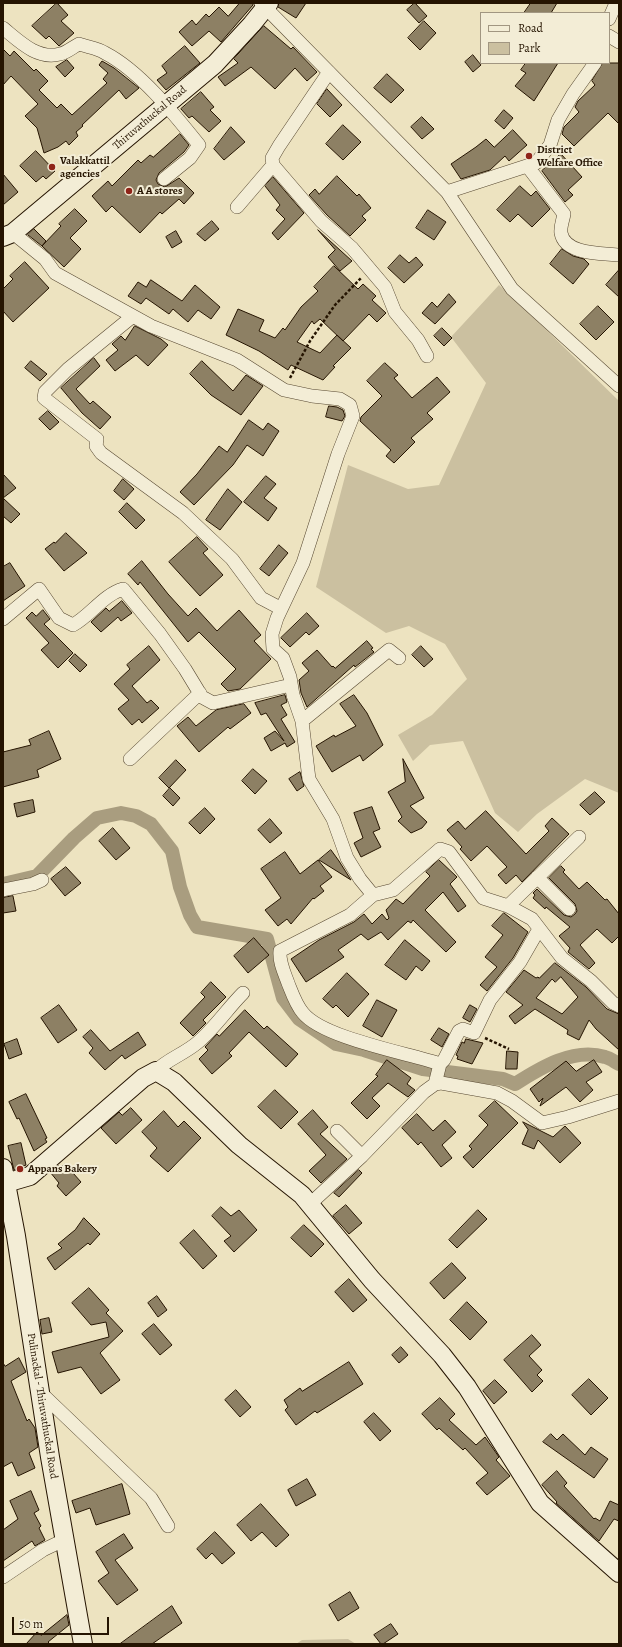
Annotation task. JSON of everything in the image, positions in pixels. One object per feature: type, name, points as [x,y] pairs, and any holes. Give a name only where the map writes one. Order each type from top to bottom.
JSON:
[{"type":"street","points":[[610,17],[616,3]]},
{"type":"street","points":[[265,5],[447,192],[512,289],[619,386]]},
{"type":"street","name":"Thiruvathuckal Road","points":[[8,235],[215,64],[265,5]]},
{"type":"street","points":[[3,28],[24,46],[44,55],[61,54],[79,44],[105,52],[134,73],[166,106],[199,145],[190,158],[164,179]]},
{"type":"street","points":[[610,37],[619,42]]},
{"type":"street","points":[[447,192],[528,167],[536,163],[550,145],[558,120],[573,94],[594,64]]},
{"type":"street","points":[[329,72],[279,146],[272,158],[273,165],[321,221],[352,248],[385,287],[395,312],[418,340],[427,356]]},
{"type":"street","points":[[237,207],[273,165]]},
{"type":"street","points":[[528,167],[564,214],[561,232],[564,240],[571,247],[581,251],[619,255]]},
{"type":"street","points":[[8,235],[45,259],[55,274],[151,326],[237,360],[284,390],[312,396],[340,399],[350,405],[353,416],[338,454],[303,563],[280,608],[272,634],[273,649],[283,658],[302,721],[309,779],[333,818],[347,858],[360,879],[373,895]]},
{"type":"street","points":[[133,316],[68,369],[45,392],[44,398],[97,439],[96,446],[101,453],[184,513],[232,559],[261,598],[280,608]]},
{"type":"street","points":[[3,619],[39,589],[59,618],[72,625],[83,620],[112,592],[123,589],[160,634],[202,697],[213,703],[291,685]]},
{"type":"street","points":[[302,721],[389,650],[399,658]]},
{"type":"street","points":[[130,759],[200,693]]},
{"type":"street","points":[[508,906],[578,837]]},
{"type":"street","points":[[440,1066],[345,1038],[320,1026],[303,1014],[293,997],[280,962],[280,950],[350,915],[373,895],[394,890],[440,849],[449,852],[483,898],[508,906],[532,919],[562,958],[591,981],[613,1003],[619,1006]]},
{"type":"street","points":[[537,877],[569,909]]},
{"type":"street","points":[[3,890],[33,884],[42,880]]},
{"type":"street","points":[[435,1084],[440,1066],[459,1031],[463,1029],[474,1033],[490,1000],[520,962],[539,928]]},
{"type":"street","points":[[4,1177],[30,1176],[130,1088],[198,1043],[243,993]]},
{"type":"street","points":[[156,1071],[174,1082],[239,1145],[302,1195],[372,1280],[442,1355],[467,1386],[540,1503],[619,1573]]},
{"type":"street","points":[[310,1204],[362,1156],[424,1092],[435,1084],[441,1082],[497,1093],[512,1101],[542,1123],[568,1117],[619,1101]]},
{"type":"street","points":[[337,1131],[362,1156]]},
{"type":"street","name":"Pulinackal - Thiruvathuckal Road","points":[[4,1177],[64,1540],[83,1644]]},
{"type":"street","points":[[40,1392],[151,1498],[168,1526]]},
{"type":"street","points":[[3,1577],[43,1550],[64,1540]]},
{"type":"path","points":[[284,390],[310,341],[335,305],[370,270]]},
{"type":"path","points":[[474,1033],[509,1049]]},
{"type":"green space","points":[[499,285],[619,401],[619,793],[585,779],[537,814],[518,832],[495,813],[463,741],[430,745],[413,761],[398,735],[432,715],[467,679],[445,644],[409,626],[386,633],[316,587],[348,465],[408,489],[439,485],[486,383],[451,337]]},
{"type":"green space","points":[[348,1639],[356,1644],[296,1644],[302,1640]]},
{"type":"building","points":[[57,3],[68,15],[61,21],[74,33],[59,46],[49,36],[46,39],[32,26]]},
{"type":"building","points":[[240,3],[253,3],[253,5],[221,42],[209,31],[192,46],[179,32],[192,20],[196,25],[206,14],[209,17],[219,7],[228,16]]},
{"type":"building","points":[[279,3],[306,3],[296,18],[278,7]]},
{"type":"building","points":[[415,3],[427,16],[419,23],[407,10]]},
{"type":"building","points":[[531,3],[557,3],[552,12],[525,12]]},
{"type":"building","points":[[424,21],[436,33],[420,50],[408,38]]},
{"type":"building","points":[[264,26],[291,49],[293,47],[317,72],[307,81],[295,68],[275,89],[251,67],[225,86],[218,77],[238,63],[234,59]]},
{"type":"building","points":[[185,46],[200,63],[166,90],[157,80],[167,73],[162,66]]},
{"type":"building","points":[[3,49],[10,56],[14,51],[34,71],[36,69],[48,81],[39,90],[57,108],[61,104],[72,115],[107,83],[103,79],[108,73],[99,65],[102,61],[114,68],[139,88],[126,99],[119,90],[82,125],[83,126],[76,132],[78,136],[69,145],[66,141],[58,147],[44,153],[37,128],[25,116],[38,104],[11,76],[3,85]]},
{"type":"building","points":[[473,55],[481,65],[473,72],[465,62]]},
{"type":"building","points":[[67,60],[74,68],[65,77],[56,67]]},
{"type":"building","points":[[619,63],[619,124],[608,113],[574,146],[562,134],[564,127],[579,112],[575,107],[578,101],[595,85],[592,81],[602,64]]},
{"type":"building","points":[[525,64],[557,64],[534,101],[515,86],[526,73],[521,70]]},
{"type":"building","points":[[387,74],[404,90],[391,103],[374,88]]},
{"type":"building","points":[[327,89],[342,105],[330,117],[317,104]]},
{"type":"building","points":[[201,92],[214,107],[210,110],[221,121],[209,132],[192,116],[189,118],[181,109]]},
{"type":"building","points":[[504,110],[513,118],[504,129],[495,121]]},
{"type":"building","points":[[422,117],[434,129],[422,139],[411,127]]},
{"type":"building","points":[[343,125],[361,142],[343,160],[326,144]]},
{"type":"building","points":[[231,127],[245,142],[224,160],[214,149]]},
{"type":"building","points":[[513,130],[527,145],[509,161],[505,156],[490,170],[461,179],[451,164],[486,139],[494,147]]},
{"type":"building","points":[[180,134],[189,145],[184,152],[159,173],[156,180],[158,184],[165,187],[179,178],[194,193],[184,204],[179,199],[162,214],[160,212],[140,233],[112,206],[106,212],[92,196],[108,181],[112,186],[138,160],[141,163],[150,155],[153,157]]},
{"type":"building","points":[[36,151],[55,171],[46,179],[43,176],[36,182],[20,166]]},
{"type":"building","points":[[561,154],[582,177],[568,190],[573,195],[565,202],[542,171]]},
{"type":"building","points":[[3,174],[18,192],[3,205]]},
{"type":"building","points":[[337,176],[357,196],[359,194],[371,208],[362,216],[366,220],[350,236],[327,215],[309,195],[315,189],[319,194]]},
{"type":"building","points":[[273,177],[304,213],[278,240],[272,233],[285,219],[276,210],[280,205],[265,186]]},
{"type":"building","points":[[520,186],[531,196],[536,191],[550,209],[532,227],[518,214],[510,222],[497,210]]},
{"type":"building","points":[[75,209],[87,221],[70,238],[81,249],[64,267],[42,246],[61,226],[59,224]]},
{"type":"building","points":[[428,210],[446,222],[434,240],[416,228]]},
{"type":"building","points":[[212,221],[219,229],[205,241],[197,234]]},
{"type":"building","points":[[34,229],[46,241],[42,246],[28,235]]},
{"type":"building","points":[[318,230],[352,261],[340,271],[328,257],[335,250]]},
{"type":"building","points":[[176,231],[182,242],[172,248],[166,237]]},
{"type":"building","points":[[562,249],[573,256],[584,259],[589,264],[573,284],[550,264]]},
{"type":"building","points":[[400,255],[409,263],[416,257],[423,265],[404,283],[388,268]]},
{"type":"building","points":[[25,262],[49,288],[13,322],[3,311],[3,289],[13,279],[10,276]]},
{"type":"building","points":[[334,266],[358,289],[363,284],[376,296],[372,300],[386,313],[377,322],[369,314],[343,341],[351,348],[333,366],[335,367],[323,380],[291,365],[288,370],[259,351],[226,335],[238,309],[264,320],[259,331],[275,338],[283,328],[285,330],[301,307],[318,291],[314,287]],"holes":[[[320,319],[337,335],[320,353],[297,342],[312,321],[314,324]]]},
{"type":"building","points":[[619,270],[619,297],[606,285]]},
{"type":"building","points":[[151,280],[182,301],[195,285],[220,307],[211,319],[198,310],[188,322],[173,309],[169,314],[146,298],[141,304],[128,296],[138,282],[146,287]]},
{"type":"building","points":[[449,294],[456,302],[435,324],[422,313],[432,302],[437,307]]},
{"type":"building","points":[[598,306],[614,322],[596,340],[580,324]]},
{"type":"building","points":[[135,326],[161,339],[168,345],[148,366],[136,355],[115,371],[106,360],[118,350],[112,344],[121,336],[125,340]]},
{"type":"building","points":[[442,328],[452,338],[444,346],[434,336]]},
{"type":"building","points":[[94,358],[100,366],[76,389],[90,404],[93,401],[111,417],[100,429],[82,413],[61,388]]},
{"type":"building","points":[[31,361],[47,374],[40,381],[25,368]]},
{"type":"building","points":[[202,361],[233,391],[246,375],[263,386],[241,415],[211,395],[190,374]]},
{"type":"building","points":[[385,363],[398,375],[394,378],[412,398],[437,377],[450,392],[427,413],[433,419],[411,438],[415,442],[394,463],[386,456],[391,450],[360,421],[361,417],[382,396],[367,381]]},
{"type":"building","points":[[329,406],[337,407],[343,410],[345,416],[342,421],[326,417]]},
{"type":"building","points":[[48,411],[59,422],[50,430],[39,419]]},
{"type":"building","points":[[249,420],[263,430],[268,423],[279,431],[263,456],[247,445],[233,465],[194,505],[180,492],[197,474],[219,446],[227,452]]},
{"type":"building","points":[[3,474],[16,488],[3,498]]},
{"type":"building","points":[[266,476],[276,484],[264,498],[277,508],[268,521],[244,502]]},
{"type":"building","points":[[123,479],[134,489],[124,500],[114,491]]},
{"type":"building","points":[[228,489],[242,502],[220,530],[206,520]]},
{"type":"building","points":[[3,498],[20,514],[11,523],[3,516]]},
{"type":"building","points":[[127,503],[145,520],[136,529],[119,512]]},
{"type":"building","points":[[66,533],[87,553],[64,571],[45,549],[54,542],[55,543]]},
{"type":"building","points":[[197,537],[208,549],[203,553],[223,575],[200,596],[169,562]]},
{"type":"building","points":[[279,545],[288,553],[269,576],[260,569]]},
{"type":"building","points":[[142,561],[168,594],[188,616],[196,608],[217,631],[239,610],[261,635],[254,641],[271,659],[240,689],[228,691],[221,684],[236,669],[199,632],[188,642],[140,582],[138,585],[128,574]]},
{"type":"building","points":[[10,563],[25,586],[3,601],[3,567]]},
{"type":"building","points":[[122,601],[132,613],[121,621],[118,617],[101,632],[91,622],[106,608],[109,611]]},
{"type":"building","points":[[43,610],[50,619],[44,624],[73,653],[58,668],[41,650],[49,643],[26,618],[32,612],[36,616]]},
{"type":"building","points":[[307,613],[319,626],[309,635],[306,632],[290,647],[281,638]]},
{"type":"building","points":[[367,641],[373,648],[371,649],[374,652],[355,667],[354,665],[307,707],[301,693],[299,680],[309,671],[302,663],[317,650],[332,667],[333,666],[335,668]]},
{"type":"building","points":[[149,646],[160,660],[132,686],[147,703],[151,700],[159,708],[142,723],[139,719],[132,725],[118,709],[129,700],[114,684],[130,669],[127,665]]},
{"type":"building","points":[[421,646],[433,659],[424,667],[412,655]]},
{"type":"building","points":[[75,654],[87,665],[80,672],[69,661]]},
{"type":"building","points":[[285,695],[287,702],[281,705],[287,715],[281,719],[295,742],[287,747],[285,743],[271,751],[264,738],[275,731],[284,741],[266,713],[261,715],[255,703]]},
{"type":"building","points":[[354,695],[367,713],[383,745],[363,761],[360,755],[332,772],[316,746],[334,735],[335,737],[356,726],[340,704]]},
{"type":"building","points":[[244,704],[251,713],[230,729],[228,727],[199,752],[177,726],[188,717],[196,726],[216,710]]},
{"type":"building","points":[[49,731],[61,759],[37,770],[39,777],[3,787],[3,752],[31,745],[29,740]]},
{"type":"building","points":[[403,759],[424,798],[410,806],[427,822],[422,828],[411,833],[398,821],[402,817],[388,792],[405,782]]},
{"type":"building","points":[[176,760],[186,770],[169,788],[159,778]]},
{"type":"building","points":[[253,769],[267,781],[255,794],[242,781]]},
{"type":"building","points":[[300,772],[304,786],[297,791],[289,779]]},
{"type":"building","points":[[170,788],[180,798],[173,806],[163,796]]},
{"type":"building","points":[[595,792],[605,802],[590,815],[580,805]]},
{"type":"building","points":[[33,800],[35,812],[17,817],[14,804]]},
{"type":"building","points":[[372,807],[380,829],[373,832],[381,847],[361,857],[354,843],[363,838],[354,813]]},
{"type":"building","points":[[205,808],[215,819],[200,834],[189,823]]},
{"type":"building","points":[[486,811],[526,854],[549,831],[545,826],[552,818],[569,834],[522,882],[516,875],[506,884],[498,875],[507,867],[487,846],[471,861],[460,849],[462,847],[447,830],[458,821],[465,829]]},
{"type":"building","points":[[270,819],[282,833],[270,843],[258,830]]},
{"type":"building","points":[[113,828],[130,848],[116,860],[99,841]]},
{"type":"building","points":[[331,850],[339,861],[351,880],[319,860]]},
{"type":"building","points":[[285,852],[300,874],[318,860],[332,877],[320,886],[324,891],[314,899],[313,898],[291,924],[287,919],[278,926],[265,910],[281,898],[261,869]]},
{"type":"building","points":[[439,860],[457,877],[450,884],[466,906],[458,912],[443,892],[425,910],[456,942],[446,952],[413,920],[411,923],[408,921],[388,940],[381,932],[368,940],[361,934],[338,950],[344,957],[306,982],[291,959],[319,940],[354,922],[364,914],[372,924],[382,914],[387,920],[389,918],[386,910],[396,899],[403,904],[430,876],[426,872]]},
{"type":"building","points":[[561,866],[565,870],[563,872],[579,889],[587,882],[605,900],[607,899],[619,914],[619,936],[612,943],[597,929],[580,945],[595,963],[589,969],[568,952],[570,948],[559,936],[570,927],[546,907],[545,909],[533,898],[535,895],[533,893],[537,889],[564,915],[571,917],[575,914],[577,911],[575,904],[549,878]]},
{"type":"building","points":[[66,867],[81,883],[65,896],[51,879]]},
{"type":"building","points":[[13,896],[16,911],[3,913],[3,898]]},
{"type":"building","points":[[504,913],[528,932],[513,958],[487,991],[480,985],[497,967],[485,957],[503,935],[492,926]]},
{"type":"building","points":[[254,938],[269,955],[248,973],[234,956]]},
{"type":"building","points":[[405,940],[430,961],[422,971],[416,966],[406,980],[385,965]]},
{"type":"building","points":[[555,963],[586,987],[607,1009],[619,1014],[619,1050],[596,1029],[589,1020],[579,1040],[567,1034],[568,1030],[535,1009],[515,1024],[509,1016],[523,1005],[506,992],[524,970],[536,978],[539,978]],"holes":[[[561,977],[578,997],[562,1014],[536,998],[552,979],[555,982]]]},
{"type":"building","points":[[347,973],[369,994],[348,1017],[336,1005],[333,1008],[323,999]]},
{"type":"building","points":[[211,982],[226,997],[203,1020],[206,1023],[193,1036],[180,1023],[205,997],[201,993]]},
{"type":"building","points":[[377,1000],[397,1010],[382,1037],[363,1026]]},
{"type":"building","points":[[59,1005],[77,1030],[58,1043],[41,1018]]},
{"type":"building","points":[[470,1005],[477,1009],[470,1022],[463,1018]]},
{"type":"building","points":[[245,1010],[264,1029],[267,1026],[298,1054],[286,1067],[249,1032],[229,1053],[232,1056],[212,1074],[199,1059],[208,1050],[205,1047],[217,1034],[219,1036]]},
{"type":"building","points":[[439,1028],[449,1034],[442,1047],[431,1040]]},
{"type":"building","points":[[91,1030],[110,1051],[138,1032],[146,1045],[125,1059],[122,1055],[105,1070],[89,1053],[93,1048],[83,1037]]},
{"type":"building","points":[[17,1039],[22,1054],[9,1059],[4,1044]]},
{"type":"building","points":[[466,1039],[483,1043],[472,1064],[457,1059],[458,1056],[456,1055],[462,1042],[464,1043]]},
{"type":"building","points":[[507,1051],[518,1052],[517,1069],[506,1069]]},
{"type":"building","points":[[387,1060],[411,1078],[407,1084],[415,1090],[408,1097],[388,1083],[372,1098],[380,1106],[367,1119],[351,1103],[378,1076],[376,1075]]},
{"type":"building","points":[[594,1060],[602,1072],[586,1082],[593,1090],[580,1102],[566,1087],[540,1106],[543,1098],[539,1102],[530,1089],[566,1061],[576,1071]]},
{"type":"building","points":[[275,1090],[298,1112],[281,1129],[258,1107]]},
{"type":"building","points":[[26,1094],[47,1138],[45,1139],[47,1142],[34,1151],[19,1118],[17,1119],[9,1102]]},
{"type":"building","points":[[495,1101],[518,1123],[473,1168],[463,1157],[472,1149],[469,1146],[488,1125],[479,1116]]},
{"type":"building","points":[[131,1108],[142,1120],[116,1144],[101,1128],[119,1112],[122,1115]]},
{"type":"building","points":[[313,1110],[328,1127],[320,1134],[347,1159],[321,1183],[309,1171],[326,1155],[298,1124]]},
{"type":"building","points":[[164,1111],[178,1127],[184,1121],[201,1138],[168,1172],[150,1156],[157,1148],[142,1132]]},
{"type":"building","points":[[417,1114],[433,1131],[445,1120],[456,1132],[442,1145],[452,1158],[441,1167],[421,1142],[418,1145],[402,1128]]},
{"type":"building","points":[[523,1122],[553,1137],[565,1126],[581,1143],[560,1163],[538,1140],[534,1149],[522,1144],[528,1130]]},
{"type":"building","points":[[21,1143],[26,1165],[14,1170],[8,1146]]},
{"type":"building","points":[[65,1164],[81,1182],[66,1196],[57,1186],[59,1183],[50,1172],[58,1165],[60,1167]]},
{"type":"building","points":[[359,1170],[362,1173],[339,1197],[334,1193]]},
{"type":"building","points":[[346,1205],[362,1223],[349,1234],[333,1216]]},
{"type":"building","points":[[221,1207],[231,1216],[239,1210],[257,1230],[234,1252],[224,1241],[231,1236],[212,1216]]},
{"type":"building","points":[[478,1210],[487,1219],[457,1248],[449,1240]]},
{"type":"building","points":[[84,1218],[100,1234],[90,1245],[88,1243],[55,1270],[47,1258],[62,1248],[58,1244],[75,1230]]},
{"type":"building","points":[[304,1225],[324,1244],[311,1257],[291,1238]]},
{"type":"building","points":[[194,1230],[217,1256],[203,1269],[180,1243]]},
{"type":"building","points":[[452,1263],[466,1278],[444,1299],[430,1283]]},
{"type":"building","points":[[349,1279],[367,1300],[353,1312],[335,1292]]},
{"type":"building","points":[[89,1288],[109,1310],[106,1313],[123,1331],[100,1353],[120,1380],[101,1394],[81,1367],[58,1373],[52,1352],[109,1337],[106,1322],[91,1325],[72,1303]]},
{"type":"building","points":[[157,1296],[167,1310],[158,1317],[148,1303]]},
{"type":"building","points":[[467,1302],[487,1322],[470,1340],[450,1320]]},
{"type":"building","points":[[49,1318],[52,1332],[42,1334],[40,1320]]},
{"type":"building","points":[[154,1324],[172,1345],[160,1355],[142,1334]]},
{"type":"building","points":[[532,1335],[541,1345],[529,1356],[542,1370],[537,1375],[543,1381],[532,1392],[504,1360]]},
{"type":"building","points":[[401,1347],[408,1355],[399,1363],[392,1355]]},
{"type":"building","points":[[19,1358],[26,1372],[11,1381],[27,1421],[29,1419],[35,1428],[38,1447],[29,1453],[35,1468],[18,1476],[12,1462],[3,1467],[3,1363],[5,1366]]},
{"type":"building","points":[[349,1362],[363,1384],[317,1413],[315,1411],[296,1425],[285,1410],[288,1407],[284,1400],[300,1388],[302,1391]]},
{"type":"building","points":[[589,1379],[608,1398],[591,1415],[572,1395]]},
{"type":"building","points":[[495,1380],[507,1392],[494,1404],[483,1391]]},
{"type":"building","points":[[236,1390],[251,1407],[240,1417],[225,1400]]},
{"type":"building","points":[[440,1398],[455,1414],[449,1420],[476,1445],[485,1437],[499,1457],[496,1460],[510,1476],[487,1495],[476,1483],[488,1473],[465,1448],[463,1450],[439,1428],[437,1430],[422,1414]]},
{"type":"building","points":[[374,1413],[391,1431],[380,1441],[364,1422]]},
{"type":"building","points":[[551,1434],[557,1440],[563,1434],[585,1455],[591,1447],[608,1459],[594,1478],[543,1442]]},
{"type":"building","points":[[557,1471],[567,1483],[564,1486],[594,1519],[595,1518],[600,1521],[610,1501],[619,1505],[619,1521],[614,1519],[599,1541],[556,1503],[557,1502],[542,1485]]},
{"type":"building","points":[[307,1479],[316,1495],[296,1506],[288,1490]]},
{"type":"building","points":[[122,1484],[130,1514],[96,1525],[90,1508],[76,1513],[72,1501]]},
{"type":"building","points":[[31,1491],[39,1510],[34,1513],[41,1526],[39,1528],[45,1540],[35,1546],[32,1541],[3,1561],[3,1530],[18,1519],[10,1501]]},
{"type":"building","points":[[261,1504],[289,1535],[276,1547],[262,1532],[251,1541],[237,1525]]},
{"type":"building","points":[[215,1532],[235,1553],[222,1564],[212,1553],[206,1559],[197,1549]]},
{"type":"building","points":[[124,1534],[133,1548],[115,1560],[138,1590],[117,1605],[98,1581],[109,1573],[96,1552]]},
{"type":"building","points":[[350,1592],[359,1608],[338,1621],[329,1605]]},
{"type":"building","points":[[172,1606],[182,1623],[152,1644],[120,1644]]},
{"type":"building","points":[[67,1615],[69,1625],[48,1642],[50,1644],[26,1644],[37,1632],[41,1635]]},
{"type":"building","points":[[391,1624],[398,1634],[381,1644],[374,1635]]},
{"type":"waterway","points":[[3,884],[37,876],[74,838],[97,818],[121,813],[136,816],[151,824],[172,851],[180,887],[190,915],[197,927],[267,939],[283,998],[299,1019],[336,1044],[364,1050],[423,1069],[503,1079],[515,1084],[546,1066],[569,1057],[593,1055],[611,1059],[619,1064]]},
{"type":"place","name":"District Welfare Office","points":[[529,156]]},
{"type":"place","name":"Valakkattil agencies","points":[[52,167]]},
{"type":"place","name":"A A stores","points":[[129,191]]},
{"type":"place","name":"Appans Bakery","points":[[20,1169]]}]
